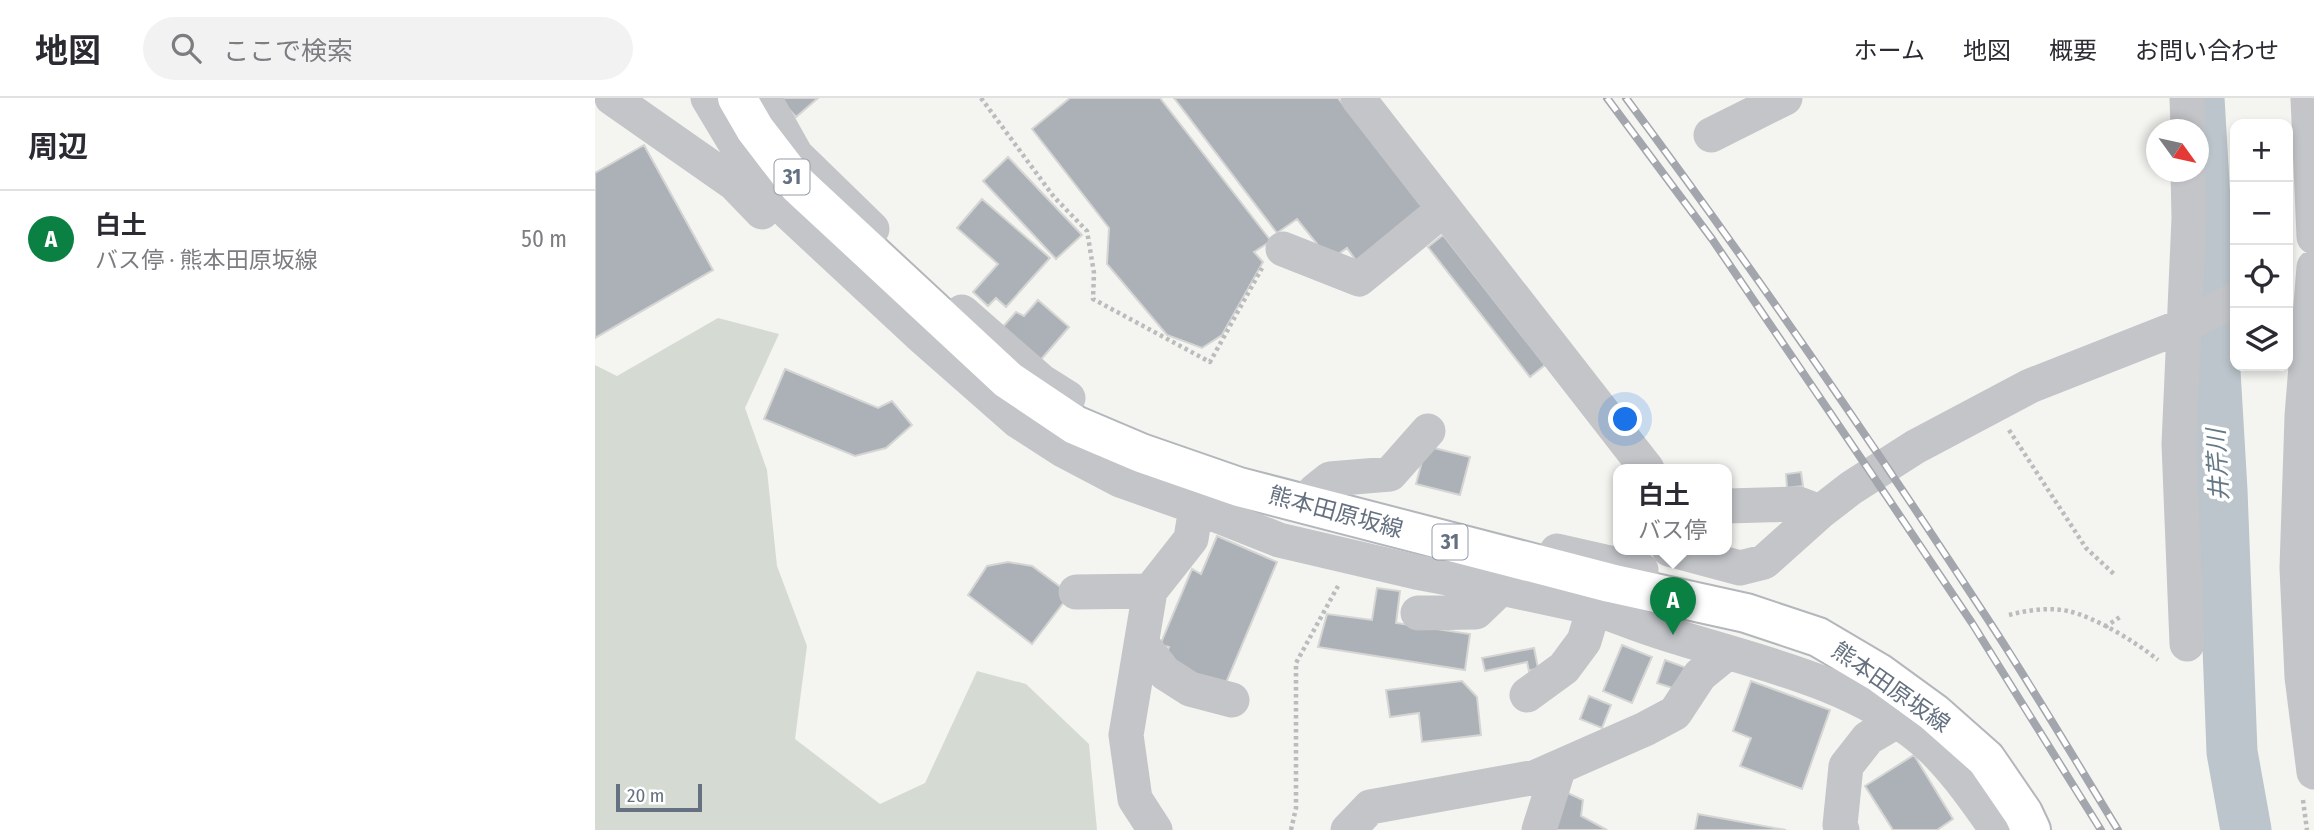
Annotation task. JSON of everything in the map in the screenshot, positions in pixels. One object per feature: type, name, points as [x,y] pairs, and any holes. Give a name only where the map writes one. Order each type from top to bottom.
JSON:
[{"type":"main road","name":"熊本田原坂線","points":[[737,98],[755,129],[851,252],[1008,380],[1075,425],[1141,453],[1239,487],[1612,585],[1746,613],[1818,637],[1879,673],[1934,713],[1986,759],[2023,813],[2031,830]]},
{"type":"street","points":[[612,98],[734,184],[804,255],[851,252]]},
{"type":"street","points":[[708,98],[753,173],[790,214],[851,252],[909,325],[1018,421],[1063,450],[1120,480],[1279,540],[1416,572],[1501,588],[1612,585]]},
{"type":"street","points":[[764,98],[796,155],[975,325],[1041,381],[1096,415],[1162,446],[1315,491],[1612,585],[1661,632],[1826,685],[1879,709],[1924,741],[1966,786],[1997,830]]},
{"type":"street","points":[[1357,98],[1643,464]]},
{"type":"street","points":[[1711,135],[1785,98]]},
{"type":"street","points":[[2187,98],[2187,119]]},
{"type":"street","points":[[2308,98],[2314,237]]},
{"type":"street","points":[[2174,653],[2188,182]]},
{"type":"street","points":[[1283,249],[1359,279],[1443,210]]},
{"type":"street","points":[[2303,267],[2297,568],[2302,677],[2314,772]]},
{"type":"street","points":[[1691,555],[1740,568],[1764,562],[1820,512],[1871,473],[2030,386],[2185,325],[2230,302]]},
{"type":"street","points":[[1315,491],[1330,479],[1390,474],[1429,431]]},
{"type":"street","points":[[1732,506],[1799,504],[1820,512]]},
{"type":"street","points":[[1155,830],[1135,799],[1126,735],[1150,591],[1191,539],[1196,507]]},
{"type":"street","points":[[1527,695],[1564,668],[1584,641],[1612,585],[1645,555]]},
{"type":"street","points":[[1418,613],[1476,612],[1501,588]]},
{"type":"street","points":[[1076,592],[1150,591]]},
{"type":"street","points":[[1142,644],[1173,679],[1190,689],[1232,700]]},
{"type":"street","points":[[1348,830],[1370,807],[1536,777],[1645,729],[1675,713],[1700,675],[1727,653]]},
{"type":"street","points":[[1842,830],[1840,825],[1846,766],[1868,738],[1897,721]]},
{"type":"street","points":[[1539,830],[1559,767]]},
{"type":"path","points":[[981,98],[1054,197],[1087,231],[1094,273],[1093,299],[1210,362],[1267,259],[1283,249]]},
{"type":"path","points":[[1994,405],[2086,548],[2115,575]]},
{"type":"path","points":[[1291,830],[1296,808],[1296,663],[1353,558]]},
{"type":"path","points":[[2008,615],[2032,610],[2068,611],[2142,647],[2174,653]]},
{"type":"path","points":[[2105,627],[2120,617]]},
{"type":"shaded area","points":[[718,318],[779,334],[745,408],[767,470],[777,566],[807,646],[795,739],[880,804],[925,783],[977,671],[1026,684],[1089,744],[1097,830],[595,830],[595,365],[617,376]]},
{"type":"building","points":[[779,98],[818,98],[796,117]]},
{"type":"building","points":[[1070,98],[1160,98],[1271,241],[1254,252],[1263,262],[1222,335],[1202,348],[1167,335],[1107,264],[1109,228],[1032,129]]},
{"type":"building","points":[[1174,98],[1338,98],[1426,212],[1359,265],[1347,248],[1330,260],[1297,219],[1277,233]]},
{"type":"building","points":[[644,145],[713,270],[595,338],[595,173]]},
{"type":"building","points":[[1008,157],[1082,235],[1056,259],[983,181]]},
{"type":"building","points":[[982,199],[1050,258],[1006,307],[996,298],[988,306],[973,292],[998,264],[957,228]]},
{"type":"building","points":[[1443,235],[1545,365],[1530,377],[1428,247]]},
{"type":"building","points":[[1038,300],[1069,327],[1038,363],[1000,330],[1016,312],[1024,316]]},
{"type":"building","points":[[785,369],[878,408],[892,401],[912,425],[886,448],[855,456],[764,419]]},
{"type":"building","points":[[1426,446],[1470,457],[1460,495],[1416,484]]},
{"type":"building","points":[[1801,472],[1803,486],[1787,488],[1786,474]]},
{"type":"building","points":[[1217,536],[1277,562],[1223,690],[1162,664],[1169,647],[1160,645],[1192,569],[1201,574]]},
{"type":"building","points":[[1008,562],[1032,566],[1070,594],[1032,644],[968,595],[987,566]]},
{"type":"building","points":[[1377,588],[1400,591],[1396,623],[1470,634],[1465,670],[1318,647],[1327,614],[1372,620]]},
{"type":"building","points":[[1622,645],[1652,657],[1632,703],[1603,691]]},
{"type":"building","points":[[1534,648],[1538,668],[1529,671],[1527,662],[1485,671],[1482,658]]},
{"type":"building","points":[[1665,660],[1687,668],[1679,690],[1657,683]]},
{"type":"building","points":[[1462,681],[1477,697],[1481,735],[1422,742],[1419,713],[1390,717],[1386,690]]},
{"type":"building","points":[[1751,681],[1830,710],[1802,789],[1740,766],[1751,738],[1733,731]]},
{"type":"building","points":[[1589,696],[1611,705],[1602,728],[1580,719]]},
{"type":"building","points":[[1914,755],[1953,819],[1937,830],[1893,830],[1865,786]]},
{"type":"building","points":[[1557,788],[1583,800],[1581,816],[1607,830],[1547,830]]},
{"type":"building","points":[[1698,814],[1786,830],[1695,830]]},
{"type":"waterway","name":"井芹川","points":[[2199,98],[2222,490],[2232,752],[2246,830]]},
{"type":"railway","points":[[1607,98],[1712,239],[1871,473],[1972,623],[2101,830]]},
{"type":"railway","points":[[1626,98],[1764,289],[1898,484],[2002,641],[2118,830]]},
{"type":"place","name":"白土","points":[[1673,635]]}]
